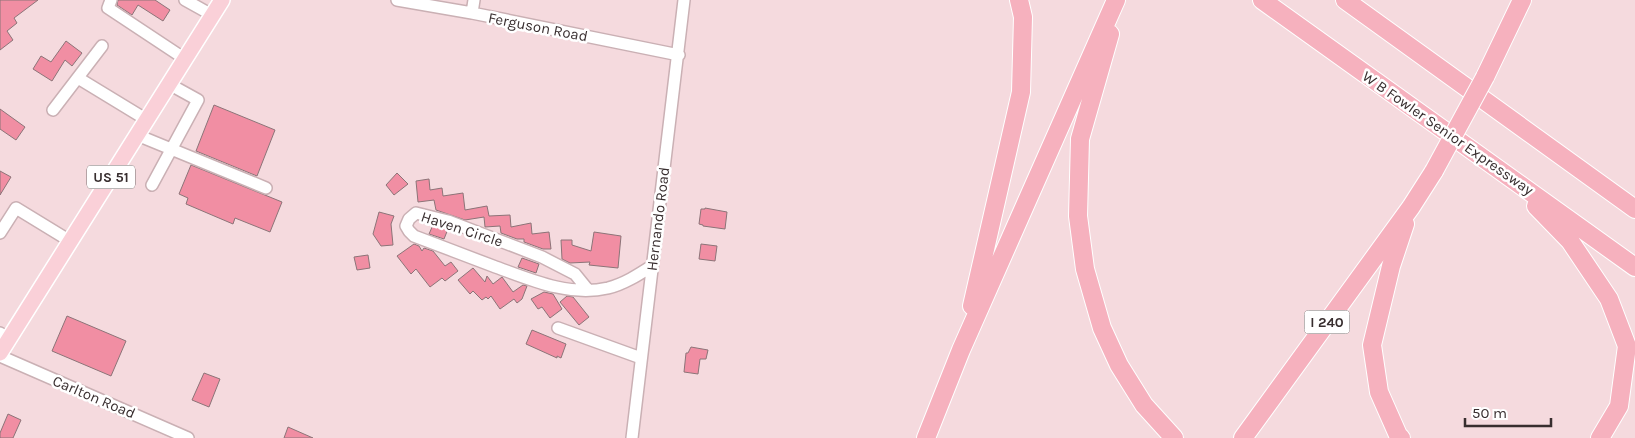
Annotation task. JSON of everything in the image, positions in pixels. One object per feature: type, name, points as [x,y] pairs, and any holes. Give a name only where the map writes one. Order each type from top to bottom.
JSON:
[{"type":"highway","points":[[961,350],[1021,92],[1023,17],[1019,0]]},
{"type":"highway","points":[[926,438],[961,350],[1116,0]]},
{"type":"highway","points":[[1120,0],[1080,139],[1078,216],[1085,269],[1102,328],[1119,366],[1144,405],[1174,438]]},
{"type":"highway","name":"W B Fowler Senior Expressway","points":[[1262,0],[1635,267]]},
{"type":"highway","points":[[1345,0],[1635,209]]},
{"type":"highway","points":[[1505,36],[1514,0]]},
{"type":"highway","points":[[1505,36],[1522,0]]},
{"type":"highway","name":"I 240","points":[[1243,438],[1411,207],[1434,171],[1505,36]]},
{"type":"highway","points":[[1502,172],[1570,241],[1609,299],[1628,346],[1619,406],[1600,438]]},
{"type":"highway","points":[[1401,438],[1379,392],[1372,345],[1391,266],[1411,207]]},
{"type":"main road","name":"US 51","points":[[0,355],[5,335],[70,241],[222,0]]},
{"type":"street","points":[[112,0],[108,8],[185,59]]},
{"type":"street","points":[[185,0],[212,15]]},
{"type":"street","name":"Ferguson Road","points":[[399,0],[678,55]]},
{"type":"street","points":[[472,13],[474,0]]},
{"type":"street","name":"Hernando Road","points":[[632,438],[684,0]]},
{"type":"street","points":[[54,110],[102,46]]},
{"type":"street","points":[[78,78],[147,120]]},
{"type":"street","points":[[152,185],[198,100],[169,84]]},
{"type":"street","points":[[137,135],[266,188]]},
{"type":"street","points":[[0,233],[16,208],[70,241]]},
{"type":"street","name":"Haven Circle","points":[[588,290],[575,274],[517,247],[423,213],[416,213],[408,219],[406,226],[414,236],[527,279],[560,289],[588,290],[607,288],[631,280],[652,266]]},
{"type":"street","points":[[558,328],[641,358]]},
{"type":"street","name":"Carlton Road","points":[[0,355],[188,438]]},
{"type":"building","points":[[0,0],[38,0],[14,18],[17,23],[7,31],[13,40],[0,50]]},
{"type":"building","points":[[118,0],[155,0],[170,10],[163,21],[138,5],[132,15],[117,5]]},
{"type":"building","points":[[66,41],[82,53],[72,66],[65,60],[52,81],[33,69],[41,56],[51,62]]},
{"type":"building","points":[[214,105],[275,130],[257,176],[196,151]]},
{"type":"building","points":[[0,109],[25,127],[16,140],[0,129]]},
{"type":"building","points":[[191,165],[282,202],[270,232],[235,218],[233,224],[186,204],[188,198],[179,194]]},
{"type":"building","points":[[0,171],[11,177],[0,195]]},
{"type":"building","points":[[397,173],[408,184],[394,195],[386,185]]},
{"type":"building","points":[[429,179],[430,190],[442,188],[443,196],[463,193],[465,210],[487,206],[489,216],[510,215],[511,227],[531,223],[532,234],[549,232],[551,249],[543,249],[524,242],[524,239],[517,239],[501,233],[500,226],[485,227],[484,217],[465,220],[436,210],[434,200],[418,202],[416,181]]},
{"type":"building","points":[[701,209],[727,212],[725,229],[699,224]]},
{"type":"building","points":[[379,212],[394,216],[391,224],[393,245],[381,246],[373,234]]},
{"type":"building","points":[[433,225],[448,229],[444,239],[429,234]]},
{"type":"building","points":[[594,232],[621,236],[618,268],[589,265],[590,262],[570,263],[562,259],[561,240],[572,240],[572,245],[591,251]]},
{"type":"building","points":[[414,244],[419,246],[422,251],[424,248],[433,251],[445,266],[451,262],[458,271],[445,281],[442,278],[430,287],[416,269],[411,274],[397,256]]},
{"type":"building","points":[[701,244],[717,246],[715,261],[699,259]]},
{"type":"building","points":[[368,255],[370,268],[357,270],[354,257]]},
{"type":"building","points":[[522,258],[539,264],[536,273],[518,267]]},
{"type":"building","points":[[473,268],[485,282],[487,276],[493,284],[502,277],[513,292],[523,285],[527,286],[522,299],[517,303],[514,299],[500,309],[491,296],[488,299],[486,297],[482,300],[473,291],[470,294],[458,280]]},
{"type":"building","points":[[544,292],[553,294],[562,309],[550,318],[542,307],[538,309],[531,299]]},
{"type":"building","points":[[567,296],[573,297],[589,317],[579,325],[560,302]]},
{"type":"building","points":[[67,316],[126,341],[111,376],[52,351]]},
{"type":"building","points":[[532,330],[566,344],[561,358],[526,344]]},
{"type":"building","points":[[691,347],[708,350],[706,359],[700,359],[698,374],[684,372],[686,353],[688,353]]},
{"type":"building","points":[[204,373],[220,379],[209,407],[192,400]]},
{"type":"building","points":[[8,414],[21,420],[13,438],[0,438],[0,433]]},
{"type":"building","points":[[288,427],[313,438],[284,438]]}]
